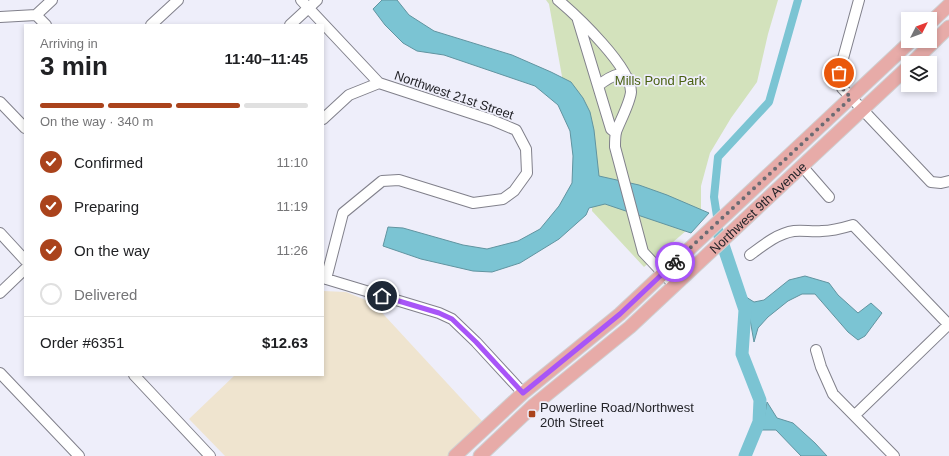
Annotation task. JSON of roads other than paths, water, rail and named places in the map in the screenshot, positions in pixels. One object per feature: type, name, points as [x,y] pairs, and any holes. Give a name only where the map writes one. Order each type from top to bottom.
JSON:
[{"type":"main road","points":[[937,16],[949,5]]},
{"type":"main road","points":[[919,56],[949,27]]},
{"type":"main road","name":"Northwest 9th Avenue","points":[[455,456],[523,393],[620,314],[904,48]]},
{"type":"main road","name":"Northwest 9th Avenue","points":[[480,456],[534,405],[630,327],[901,74]]},
{"type":"main road","points":[[802,166],[801,158],[812,140],[813,134]]},
{"type":"main road","points":[[534,405],[543,377]]},
{"type":"main road","points":[[516,422],[524,403],[523,393]]},
{"type":"street","points":[[0,17],[36,15],[52,0]]},
{"type":"street","points":[[153,24],[178,0]]},
{"type":"street","name":"Northwest 21st Street","points":[[301,0],[380,83],[492,120],[516,130],[526,149],[527,173],[514,191],[503,199],[473,203],[399,180],[382,181],[343,213],[324,279]]},
{"type":"street","points":[[291,24],[317,0]]},
{"type":"street","points":[[558,0],[578,18],[609,52],[628,78],[631,92],[616,133],[614,147],[643,252],[675,286]]},
{"type":"street","points":[[859,0],[839,73],[842,88],[931,182],[945,182]]},
{"type":"street","points":[[36,15],[45,24]]},
{"type":"street","points":[[578,18],[611,129],[616,133]]},
{"type":"street","points":[[598,86],[614,75],[620,74],[628,78]]},
{"type":"street","points":[[324,118],[349,95],[380,83]]},
{"type":"street","points":[[0,102],[24,127]]},
{"type":"street","points":[[802,166],[829,197]]},
{"type":"street","points":[[750,255],[785,233],[794,231],[842,229],[853,225],[949,325],[855,415]]},
{"type":"street","points":[[0,233],[24,259]]},
{"type":"street","points":[[0,293],[24,270]]},
{"type":"street","points":[[324,279],[439,313],[452,319],[476,342],[523,393]]},
{"type":"street","points":[[816,350],[821,367],[833,394],[894,456]]},
{"type":"street","points":[[0,373],[79,456]]},
{"type":"street","points":[[135,376],[210,456]]},
{"type":"water","points":[[382,0],[397,0],[409,15],[434,31],[512,55],[571,82],[583,98],[590,112],[594,130],[599,176],[639,185],[709,213],[691,233],[605,204],[589,208],[586,215],[559,239],[520,263],[492,272],[473,271],[421,259],[383,246],[388,227],[403,228],[463,245],[487,249],[518,241],[540,229],[559,206],[572,183],[573,156],[570,131],[558,105],[535,86],[444,55],[417,51],[403,43],[385,25],[373,9]]},
{"type":"water","points":[[805,276],[829,283],[838,295],[858,313],[871,303],[882,313],[865,336],[858,340],[848,332],[815,294],[802,294],[788,301],[768,317],[758,328],[754,342],[746,297],[754,302],[764,300],[789,280]]},
{"type":"water","points":[[767,402],[777,418],[793,423],[827,456],[801,456],[776,430],[762,430]]},
{"type":"waterway","points":[[720,236],[714,197],[718,157],[769,102],[798,0]]},
{"type":"waterway","points":[[720,236],[745,310],[742,354],[760,400],[759,422],[745,456]]},
{"type":"place","name":"Powerline Road/Northwest 20th Street","points":[[532,414]]},
{"type":"park label","name":"Mills Pond Park","points":[[660,80]]}]
